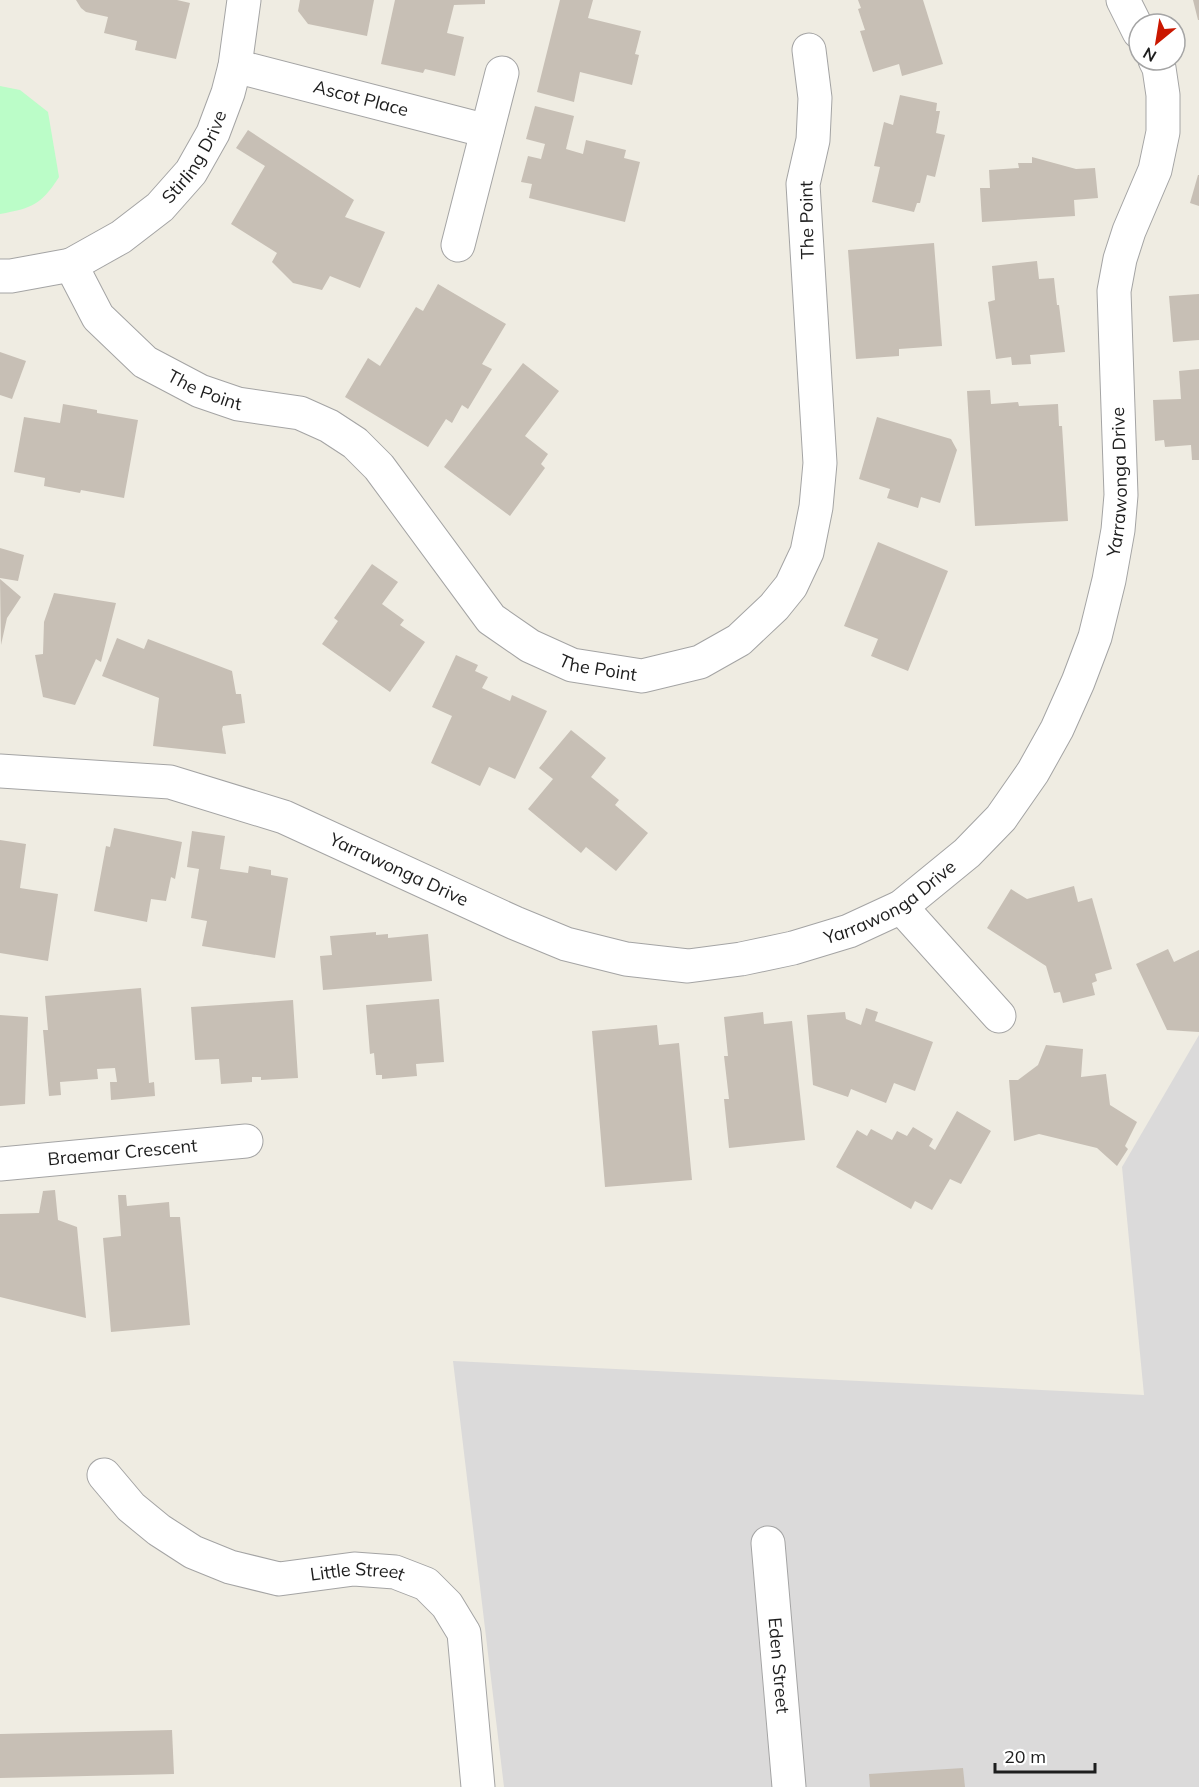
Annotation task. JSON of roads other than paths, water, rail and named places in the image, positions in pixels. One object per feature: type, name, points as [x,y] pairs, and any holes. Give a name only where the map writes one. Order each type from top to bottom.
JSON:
[{"type":"street","name":"Stirling Drive","points":[[71,265],[121,237],[160,207],[191,172],[213,133],[228,93],[235,66],[244,0]]},
{"type":"street","name":"The Point","points":[[71,265],[98,316],[145,362],[200,391],[238,404],[300,413],[329,426],[355,443],[379,467],[491,619],[530,646],[572,665],[642,676],[700,662],[740,640],[774,607],[791,586],[807,552],[816,507],[820,463],[803,184],[813,140],[815,98],[809,50]]},
{"type":"street","name":"Ascot Place","points":[[235,66],[487,131]]},
{"type":"street","name":"Yarrawonga Drive","points":[[0,771],[170,782],[285,817],[566,944],[626,959],[688,966],[741,959],[793,948],[849,931],[901,907],[967,852],[1001,818],[1033,772],[1058,729],[1095,637],[1109,580],[1118,530],[1121,495],[1114,291],[1120,259],[1129,231],[1155,170],[1163,132],[1163,95],[1160,72]]},
{"type":"street","points":[[459,245],[502,73]]},
{"type":"street","points":[[0,276],[71,265]]},
{"type":"street","points":[[901,907],[999,1016]]},
{"type":"street","name":"Braemar Crescent","points":[[0,1164],[246,1142]]},
{"type":"street","name":"Little Street","points":[[104,1475],[131,1507],[159,1530],[193,1552],[230,1568],[279,1579],[354,1569],[395,1572],[426,1584],[447,1605],[464,1633],[478,1787]]},
{"type":"street","name":"Eden Street","points":[[768,1543],[789,1787]]}]
